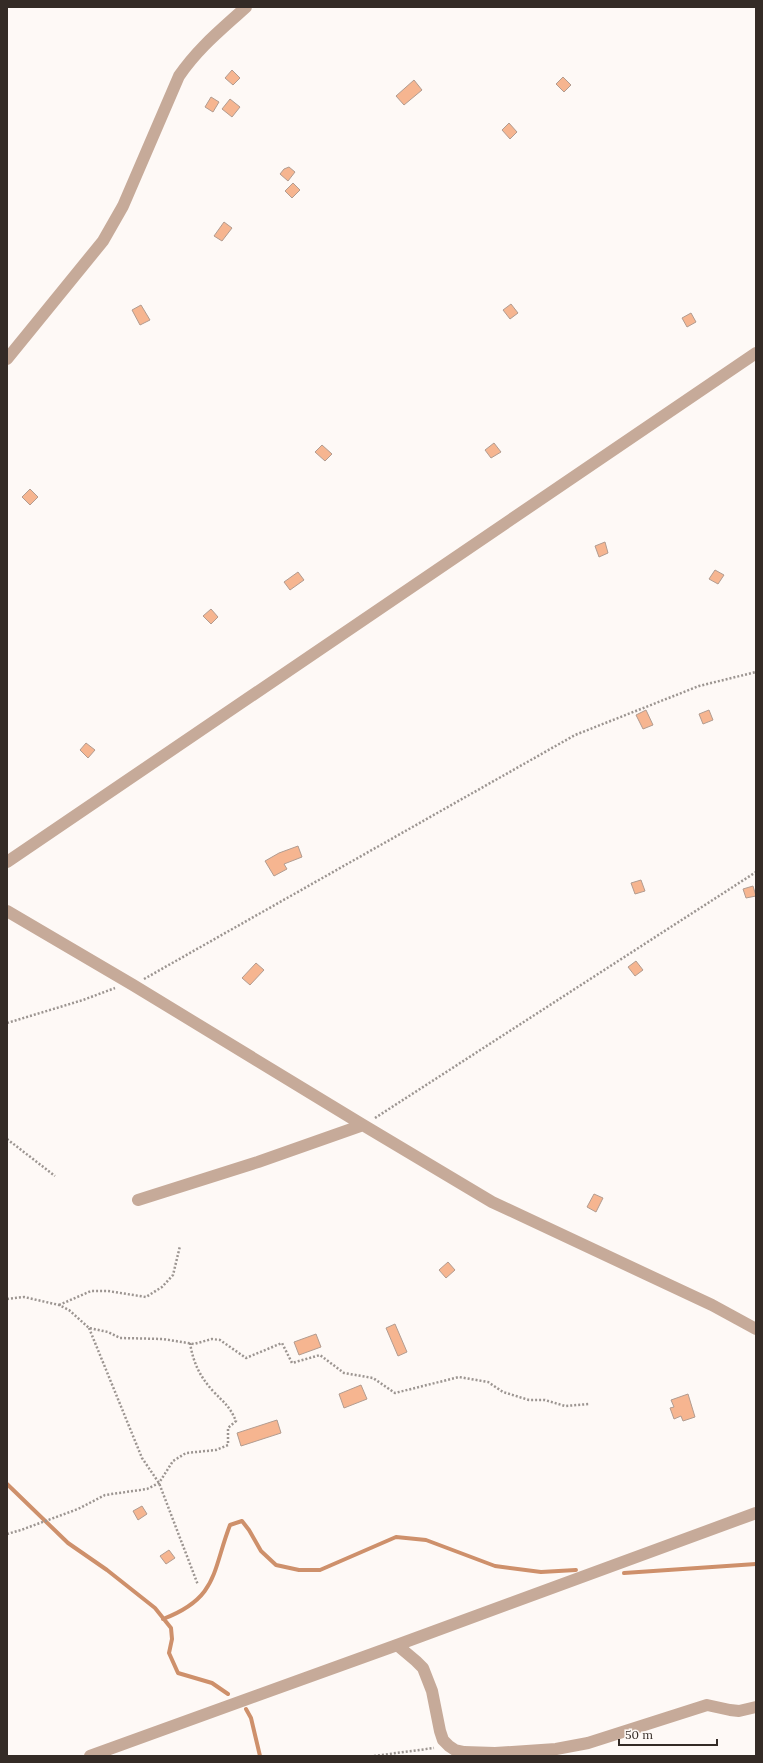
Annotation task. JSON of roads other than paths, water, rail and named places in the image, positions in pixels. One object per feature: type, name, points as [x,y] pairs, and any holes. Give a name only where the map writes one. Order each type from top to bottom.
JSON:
[{"type":"street","points":[[7,359],[102,241],[123,206],[179,76],[193,56],[246,7]]},
{"type":"street","points":[[7,862],[756,352]]},
{"type":"street","points":[[7,911],[134,985],[492,1202],[712,1305],[756,1329]]},
{"type":"street","points":[[138,1200],[258,1162],[363,1125]]},
{"type":"street","points":[[90,1756],[756,1513]]},
{"type":"street","points":[[397,1645],[416,1661],[429,1680],[443,1740],[449,1746],[464,1752],[495,1753],[570,1747],[588,1743],[707,1705],[739,1711],[756,1706]]},
{"type":"waterway","points":[[7,1484],[68,1543],[107,1570],[155,1608],[171,1628],[172,1639],[169,1653],[178,1673],[212,1683],[228,1694]]},
{"type":"waterway","points":[[163,1619],[181,1611],[194,1602],[204,1592],[215,1570],[230,1525],[242,1521],[261,1551],[276,1565],[299,1570],[320,1570],[396,1537],[426,1540],[495,1566],[541,1572],[576,1570]]},
{"type":"waterway","points":[[624,1573],[756,1564]]},
{"type":"waterway","points":[[246,1709],[251,1718],[260,1756]]}]
